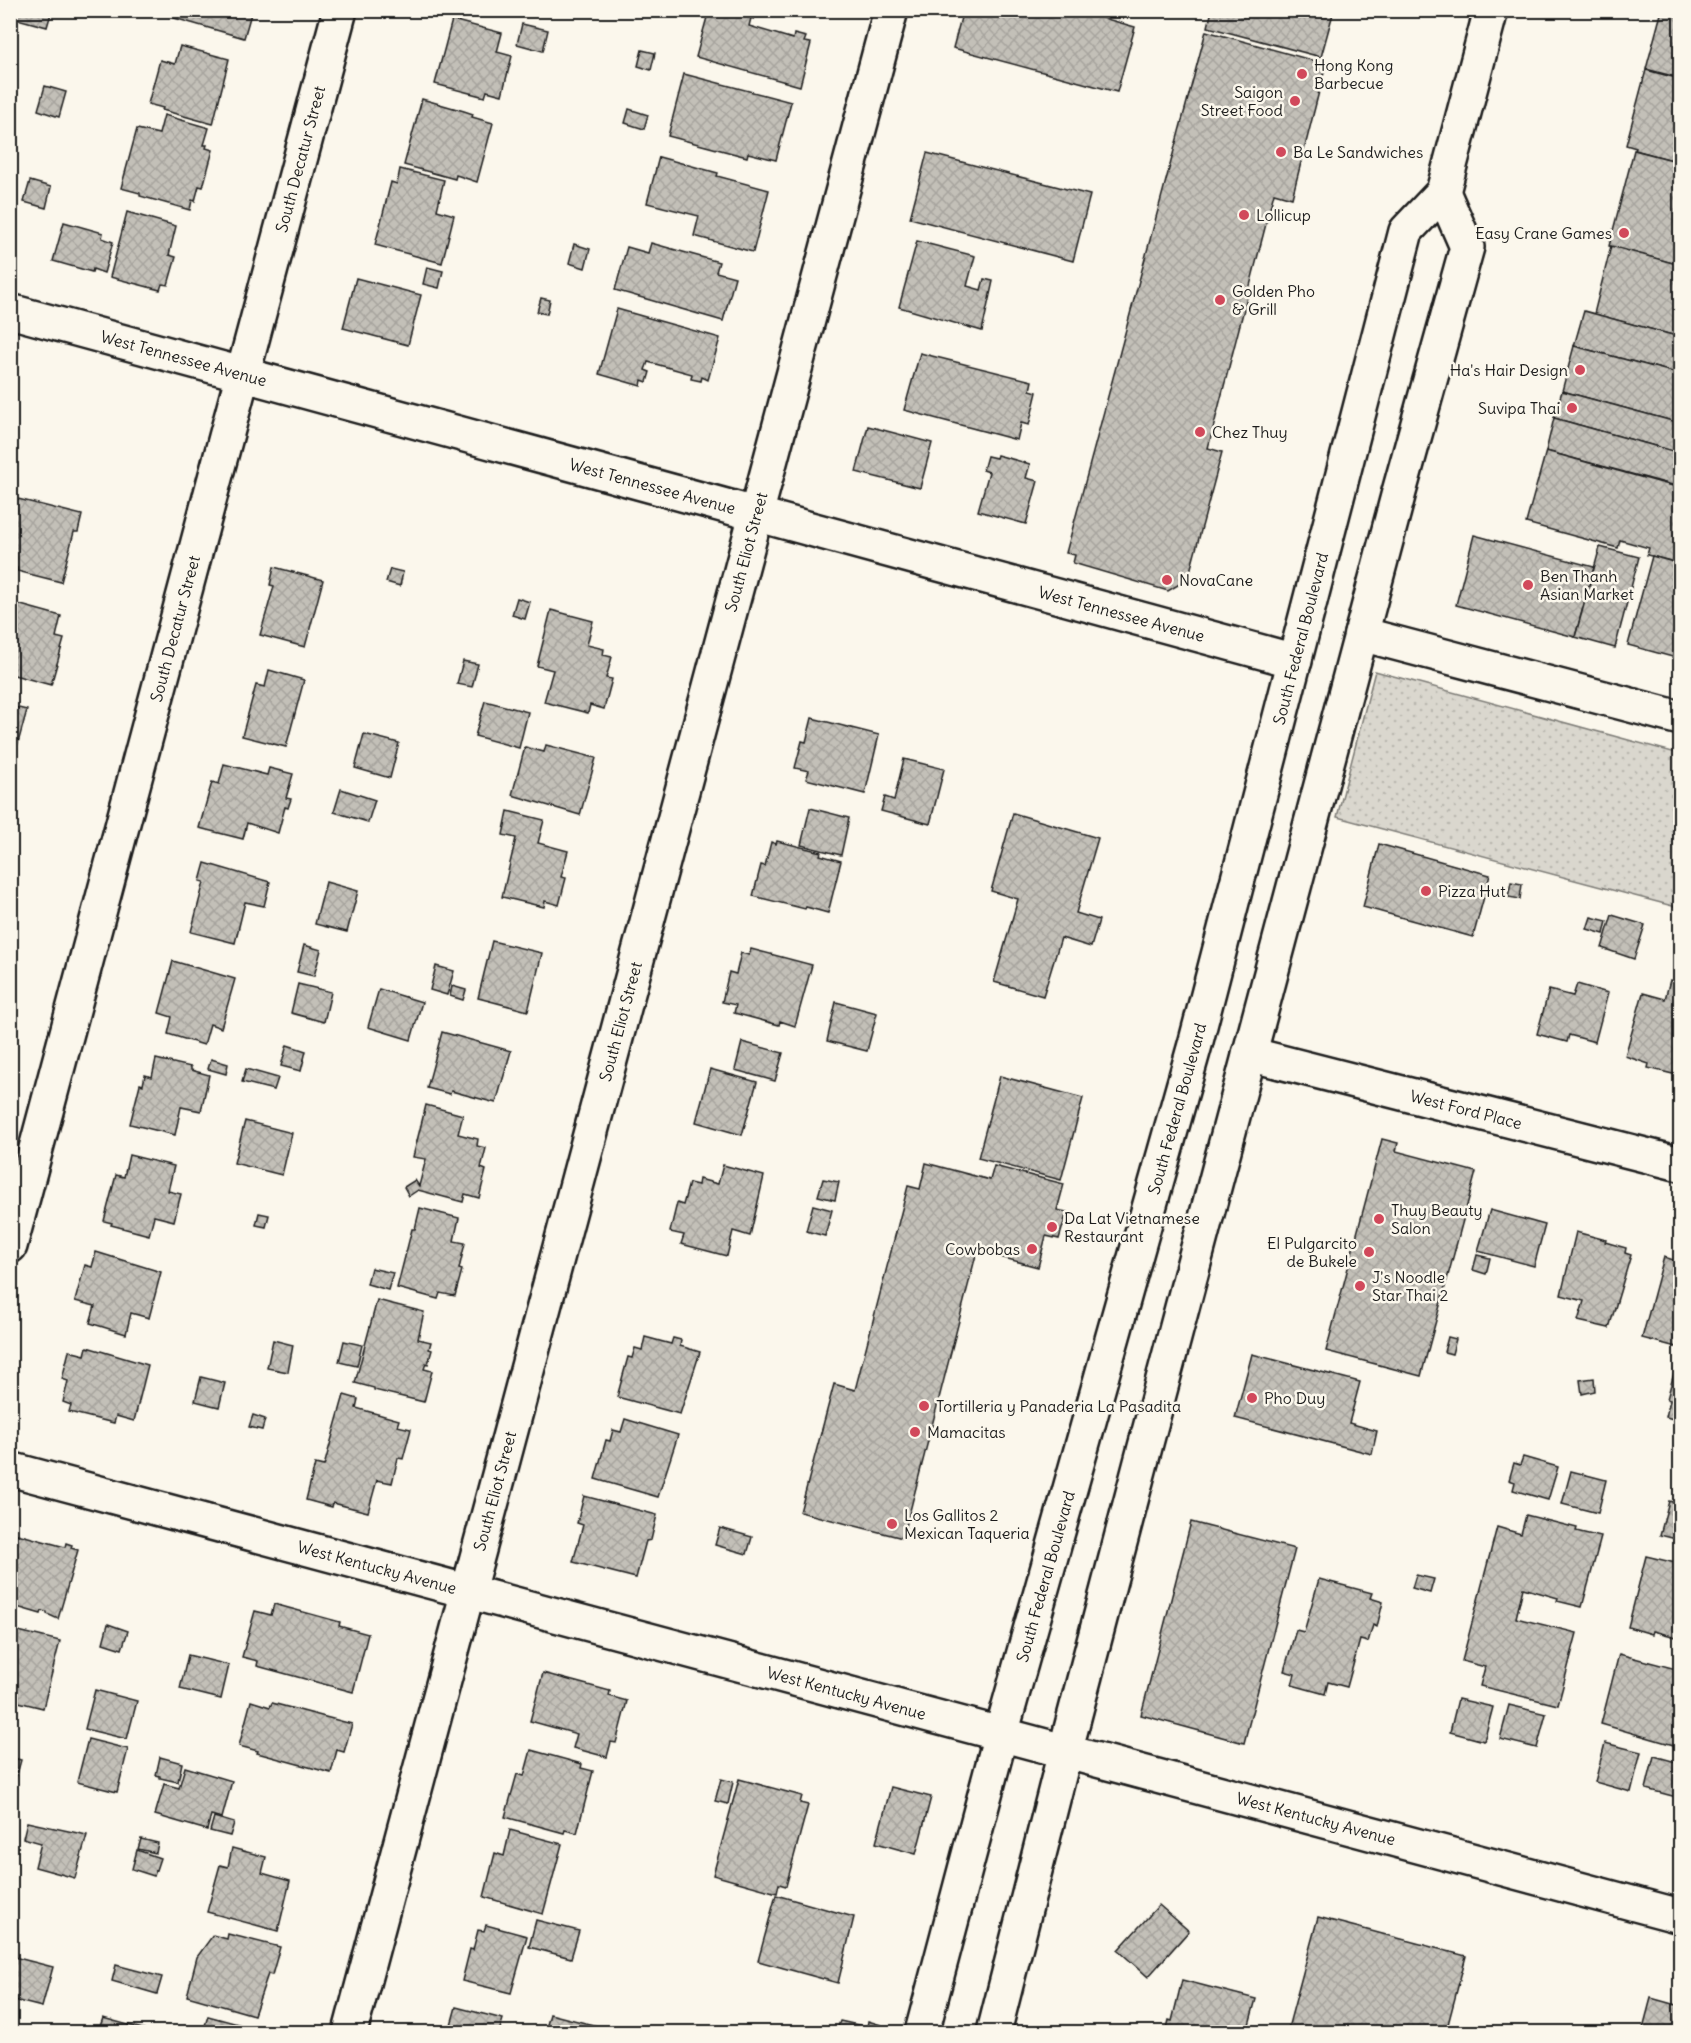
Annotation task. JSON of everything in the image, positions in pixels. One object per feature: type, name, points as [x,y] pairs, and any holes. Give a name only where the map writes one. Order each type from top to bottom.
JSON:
[{"type":"street","name":"South Decatur Street","points":[[10,1246],[339,10]]},
{"type":"street","name":"South Eliot Street","points":[[350,2032],[891,10]]},
{"type":"street","name":"South Federal Boulevard","points":[[922,2032],[1001,1734],[1196,1041],[1406,231],[1443,192],[1491,10]]},
{"type":"street","points":[[994,2032],[1065,1752],[1249,1054],[1467,247],[1443,192]]},
{"type":"street","name":"West Tennessee Avenue","points":[[10,311],[1295,661]]},
{"type":"street","points":[[1362,634],[1680,718]]},
{"type":"street","name":"West Ford Place","points":[[1249,1054],[1680,1164]]},
{"type":"street","name":"West Kentucky Avenue","points":[[10,1468],[1680,1916]]},
{"type":"shaded area","points":[[1375,671],[1680,754],[1680,908],[1337,817]]},
{"type":"building","points":[[10,10],[52,10],[47,27],[10,17]]},
{"type":"building","points":[[176,10],[252,10],[244,38],[174,18]]},
{"type":"building","points":[[709,10],[757,10],[749,26],[793,39],[794,34],[806,37],[804,42],[811,43],[800,86],[696,57]]},
{"type":"building","points":[[963,10],[1075,10],[1135,27],[1117,92],[953,48]]},
{"type":"building","points":[[1212,10],[1334,10],[1321,57],[1208,27]]},
{"type":"building","points":[[1662,10],[1680,10],[1680,78],[1646,69]]},
{"type":"building","points":[[452,20],[502,33],[497,52],[512,56],[502,95],[487,91],[485,97],[435,84]]},
{"type":"building","points":[[522,24],[548,30],[543,51],[517,44]]},
{"type":"building","points":[[1206,31],[1326,64],[1292,198],[1274,193],[1208,448],[1222,452],[1188,579],[1168,591],[1073,563],[1075,555],[1066,553]]},
{"type":"building","points":[[180,46],[229,59],[213,124],[148,104],[160,60],[175,64]]},
{"type":"building","points":[[642,50],[655,53],[651,70],[638,66]]},
{"type":"building","points":[[1646,70],[1680,79],[1680,162],[1635,150],[1636,148],[1626,145]]},
{"type":"building","points":[[684,74],[791,102],[776,160],[748,153],[747,157],[668,136]]},
{"type":"building","points":[[45,86],[66,92],[59,117],[38,110]]},
{"type":"building","points":[[422,99],[473,114],[472,117],[493,123],[477,182],[456,175],[455,179],[404,165]]},
{"type":"building","points":[[629,109],[648,115],[644,129],[625,123]]},
{"type":"building","points":[[164,115],[209,128],[204,145],[213,150],[203,187],[199,186],[190,210],[140,196],[140,193],[121,188],[137,129],[159,134]]},
{"type":"building","points":[[1634,150],[1680,162],[1680,265],[1609,246]]},
{"type":"building","points":[[927,153],[1090,195],[1073,261],[910,218]]},
{"type":"building","points":[[659,157],[769,190],[753,252],[694,236],[699,216],[647,203]]},
{"type":"building","points":[[400,169],[444,180],[437,210],[454,215],[442,263],[375,245],[391,182],[397,184]]},
{"type":"building","points":[[30,181],[51,187],[46,208],[24,202]]},
{"type":"building","points":[[127,212],[176,226],[169,255],[176,257],[168,285],[162,284],[160,290],[110,277]]},
{"type":"building","points":[[64,222],[103,233],[102,238],[113,242],[104,273],[53,261]]},
{"type":"building","points":[[917,241],[975,256],[967,286],[981,290],[984,279],[993,281],[982,331],[899,307]]},
{"type":"building","points":[[651,243],[719,262],[716,272],[735,277],[723,321],[615,290],[627,247],[648,253]]},
{"type":"building","points":[[574,244],[590,249],[585,268],[569,263]]},
{"type":"building","points":[[1611,246],[1680,265],[1680,337],[1594,314]]},
{"type":"building","points":[[427,267],[443,271],[439,288],[423,284]]},
{"type":"building","points":[[356,278],[421,295],[408,345],[343,328]]},
{"type":"building","points":[[541,298],[550,300],[547,314],[537,312]]},
{"type":"building","points":[[617,309],[720,338],[708,380],[702,377],[701,381],[691,379],[692,374],[648,362],[645,370],[650,372],[647,382],[642,380],[641,386],[599,374]]},
{"type":"building","points":[[1584,311],[1680,337],[1680,374],[1574,346]]},
{"type":"building","points":[[1574,346],[1680,374],[1680,423],[1562,391]]},
{"type":"building","points":[[920,353],[1032,381],[1030,390],[1037,392],[1029,425],[1021,423],[1017,440],[904,410]]},
{"type":"building","points":[[1562,391],[1680,423],[1680,453],[1554,418]]},
{"type":"building","points":[[1554,418],[1680,453],[1680,487],[1546,451]]},
{"type":"building","points":[[868,426],[932,443],[920,488],[856,472]]},
{"type":"building","points":[[1546,451],[1680,488],[1680,542],[1675,562],[1647,555],[1649,548],[1620,540],[1618,548],[1526,523]]},
{"type":"building","points":[[997,455],[1030,464],[1026,478],[1038,481],[1026,524],[978,511],[989,472],[983,470],[987,456],[996,458]]},
{"type":"building","points":[[14,498],[82,515],[78,532],[74,532],[61,582],[17,571],[17,568],[10,567],[10,512]]},
{"type":"building","points":[[1474,535],[1594,567],[1575,637],[1456,605]]},
{"type":"building","points":[[1600,547],[1639,557],[1615,648],[1575,637]]},
{"type":"building","points":[[1652,556],[1680,564],[1680,659],[1628,645]]},
{"type":"building","points":[[274,567],[323,580],[305,647],[260,635],[274,586],[270,585]]},
{"type":"building","points":[[390,569],[403,572],[400,586],[386,582]]},
{"type":"building","points":[[517,598],[530,602],[525,619],[512,615]]},
{"type":"building","points":[[10,602],[61,616],[56,637],[64,639],[51,685],[10,674]]},
{"type":"building","points":[[551,610],[593,621],[587,645],[604,649],[603,655],[612,657],[606,678],[612,679],[604,709],[590,705],[588,713],[544,702],[553,670],[537,666]]},
{"type":"building","points":[[463,661],[478,664],[472,687],[457,684]]},
{"type":"building","points":[[269,670],[304,680],[286,747],[242,736],[256,685],[265,687]]},
{"type":"building","points":[[485,701],[528,712],[519,748],[475,736]]},
{"type":"building","points":[[10,706],[27,710],[13,761],[10,761]]},
{"type":"building","points":[[812,718],[879,735],[865,794],[806,779],[809,771],[795,768],[802,741],[806,742]]},
{"type":"building","points":[[364,734],[399,743],[390,778],[355,768]]},
{"type":"building","points":[[546,745],[596,758],[580,815],[512,795],[525,747],[544,752]]},
{"type":"building","points":[[904,759],[944,769],[930,824],[881,811],[885,797],[894,800]]},
{"type":"building","points":[[224,764],[267,775],[269,768],[293,774],[286,798],[291,799],[288,808],[285,807],[278,833],[247,823],[243,839],[199,828],[212,782],[219,784]]},
{"type":"building","points":[[341,789],[375,800],[368,822],[334,812]]},
{"type":"building","points":[[810,808],[849,818],[841,855],[801,845]]},
{"type":"building","points":[[508,811],[544,820],[538,843],[568,851],[561,877],[566,878],[559,905],[545,901],[544,907],[502,897],[516,838],[503,835]]},
{"type":"building","points":[[1013,813],[1098,838],[1076,913],[1099,920],[1091,947],[1061,938],[1043,996],[994,982],[1018,899],[991,891]]},
{"type":"building","points":[[777,841],[821,852],[820,855],[841,861],[828,913],[753,896],[761,865],[765,866],[771,842],[776,844]]},
{"type":"building","points":[[1379,844],[1490,875],[1473,937],[1363,907]]},
{"type":"building","points":[[205,863],[270,882],[264,906],[245,902],[235,943],[191,932],[204,882],[200,881]]},
{"type":"building","points":[[326,882],[358,891],[347,932],[315,924]]},
{"type":"building","points":[[1511,882],[1522,884],[1520,899],[1508,897]]},
{"type":"building","points":[[1612,915],[1645,925],[1634,959],[1602,948]]},
{"type":"building","points":[[1591,917],[1607,921],[1604,934],[1587,929]]},
{"type":"building","points":[[492,941],[542,953],[528,1011],[478,998]]},
{"type":"building","points":[[304,945],[321,950],[314,976],[297,972]]},
{"type":"building","points":[[751,949],[812,965],[795,1026],[780,1021],[779,1025],[734,1013],[736,1005],[722,1002],[729,972],[736,974],[741,953],[749,955]]},
{"type":"building","points":[[173,961],[235,979],[221,1028],[210,1024],[204,1045],[168,1034],[172,1017],[159,1013]]},
{"type":"building","points":[[436,966],[454,971],[447,995],[430,990]]},
{"type":"building","points":[[1670,980],[1680,983],[1680,1063],[1677,1075],[1648,1068],[1649,1064],[1625,1056],[1643,993],[1665,999]]},
{"type":"building","points":[[298,984],[331,992],[324,1022],[291,1013]]},
{"type":"building","points":[[1577,984],[1608,993],[1595,1042],[1569,1035],[1567,1042],[1537,1034],[1549,990],[1573,996]]},
{"type":"building","points":[[452,986],[466,990],[463,1000],[450,996]]},
{"type":"building","points":[[379,989],[422,1002],[411,1040],[368,1027]]},
{"type":"building","points":[[836,1002],[877,1013],[867,1051],[827,1041]]},
{"type":"building","points":[[442,1032],[511,1051],[496,1103],[451,1091],[450,1094],[427,1088]]},
{"type":"building","points":[[742,1042],[783,1053],[775,1081],[735,1070]]},
{"type":"building","points":[[287,1045],[306,1051],[301,1071],[281,1066]]},
{"type":"building","points":[[156,1059],[191,1067],[191,1070],[209,1075],[201,1111],[181,1107],[175,1135],[130,1124],[140,1084],[143,1085],[145,1075],[152,1077]]},
{"type":"building","points":[[211,1059],[228,1064],[226,1074],[208,1069]]},
{"type":"building","points":[[246,1069],[278,1078],[274,1090],[242,1082]]},
{"type":"building","points":[[710,1069],[757,1082],[742,1135],[696,1122]]},
{"type":"building","points":[[1000,1076],[1083,1098],[1061,1180],[978,1158]]},
{"type":"building","points":[[426,1105],[463,1115],[458,1134],[478,1139],[477,1146],[486,1148],[481,1168],[486,1170],[479,1198],[465,1194],[463,1202],[418,1190],[409,1196],[404,1187],[415,1180],[419,1186],[426,1159],[413,1157]]},
{"type":"building","points":[[245,1121],[292,1133],[282,1175],[234,1163]]},
{"type":"building","points":[[1382,1139],[1398,1143],[1396,1151],[1476,1172],[1421,1376],[1326,1351]]},
{"type":"building","points":[[129,1155],[174,1166],[168,1191],[181,1194],[174,1221],[154,1216],[149,1235],[104,1221],[116,1175],[124,1177]]},
{"type":"building","points":[[926,1163],[990,1180],[994,1166],[1064,1184],[1057,1210],[1067,1212],[1059,1239],[1046,1236],[1038,1267],[977,1251],[903,1538],[800,1512],[834,1384],[855,1390],[908,1186],[920,1189]]},
{"type":"building","points":[[723,1165],[764,1176],[750,1236],[733,1231],[727,1256],[681,1244],[684,1235],[670,1232],[677,1203],[683,1205],[689,1183],[698,1185],[699,1179],[718,1184]]},
{"type":"building","points":[[823,1179],[839,1182],[835,1200],[818,1196]]},
{"type":"building","points":[[813,1205],[832,1210],[825,1236],[806,1231]]},
{"type":"building","points":[[420,1208],[459,1218],[454,1241],[465,1243],[459,1269],[462,1270],[455,1296],[440,1293],[438,1299],[397,1288],[412,1229],[415,1229]]},
{"type":"building","points":[[1490,1210],[1545,1225],[1534,1266],[1478,1251]]},
{"type":"building","points":[[259,1213],[269,1215],[266,1227],[256,1225]]},
{"type":"building","points":[[1576,1232],[1626,1248],[1625,1253],[1631,1255],[1609,1328],[1578,1321],[1584,1301],[1561,1295]]},
{"type":"building","points":[[96,1252],[161,1272],[149,1318],[131,1313],[126,1334],[90,1323],[95,1306],[75,1301],[85,1265],[92,1267]]},
{"type":"building","points":[[1477,1255],[1490,1258],[1486,1274],[1473,1270]]},
{"type":"building","points":[[1664,1257],[1680,1262],[1680,1348],[1642,1338]]},
{"type":"building","points":[[371,1268],[393,1273],[388,1290],[367,1284]]},
{"type":"building","points":[[377,1300],[424,1312],[418,1339],[431,1342],[429,1349],[432,1350],[424,1369],[432,1371],[424,1402],[355,1383]]},
{"type":"building","points":[[645,1337],[671,1344],[673,1338],[681,1340],[680,1346],[700,1352],[680,1414],[617,1397],[628,1357],[632,1358],[635,1348],[642,1350]]},
{"type":"building","points":[[1448,1337],[1456,1339],[1452,1354],[1444,1352]]},
{"type":"building","points":[[273,1340],[293,1345],[288,1372],[267,1368]]},
{"type":"building","points":[[344,1341],[362,1345],[357,1366],[339,1362]]},
{"type":"building","points":[[87,1347],[148,1365],[134,1421],[116,1416],[114,1423],[69,1412],[71,1405],[63,1402],[68,1381],[62,1379],[69,1351],[85,1355]]},
{"type":"building","points":[[1252,1354],[1360,1382],[1349,1423],[1377,1431],[1372,1454],[1235,1418]]},
{"type":"building","points":[[1677,1362],[1680,1363],[1680,1421],[1666,1417],[1670,1400],[1667,1399]]},
{"type":"building","points":[[201,1377],[225,1383],[219,1407],[195,1401]]},
{"type":"building","points":[[1594,1378],[1595,1391],[1582,1394],[1580,1380]]},
{"type":"building","points":[[344,1395],[358,1399],[356,1408],[399,1420],[397,1426],[411,1429],[403,1459],[398,1458],[392,1483],[377,1480],[368,1512],[333,1503],[332,1507],[306,1500],[315,1464],[324,1466]]},
{"type":"building","points":[[253,1415],[265,1419],[262,1430],[249,1427]]},
{"type":"building","points":[[625,1419],[678,1435],[658,1497],[595,1479],[606,1440],[610,1441],[613,1430],[621,1432]]},
{"type":"building","points":[[1523,1457],[1558,1467],[1548,1500],[1513,1490],[1515,1482],[1509,1480],[1514,1463],[1520,1465]]},
{"type":"building","points":[[1571,1471],[1606,1480],[1598,1513],[1562,1504]]},
{"type":"building","points":[[584,1496],[657,1515],[651,1540],[646,1541],[636,1578],[573,1562],[583,1525],[577,1523]]},
{"type":"building","points":[[1669,1501],[1680,1504],[1680,1540],[1660,1535]]},
{"type":"building","points":[[1526,1515],[1577,1528],[1576,1531],[1601,1537],[1582,1607],[1557,1601],[1558,1598],[1523,1588],[1516,1618],[1577,1633],[1558,1705],[1480,1686],[1485,1667],[1462,1661],[1497,1527],[1521,1534]]},
{"type":"building","points":[[1191,1522],[1295,1549],[1244,1743],[1141,1715]]},
{"type":"building","points":[[720,1528],[752,1537],[747,1554],[715,1545]]},
{"type":"building","points":[[10,1532],[65,1547],[66,1543],[78,1550],[58,1619],[47,1612],[42,1611],[41,1614],[10,1605]]},
{"type":"building","points":[[1646,1556],[1680,1564],[1680,1638],[1653,1631],[1652,1634],[1628,1627]]},
{"type":"building","points":[[1416,1575],[1434,1579],[1430,1593],[1412,1588]]},
{"type":"building","points":[[1319,1579],[1372,1593],[1370,1598],[1383,1602],[1377,1627],[1373,1625],[1368,1642],[1360,1640],[1347,1687],[1328,1682],[1325,1694],[1292,1685],[1295,1674],[1284,1671],[1296,1630],[1304,1632]]},
{"type":"building","points":[[274,1604],[340,1622],[339,1626],[368,1634],[353,1692],[257,1666],[258,1661],[242,1657],[255,1611],[271,1615]]},
{"type":"building","points":[[108,1624],[128,1631],[122,1649],[103,1643]]},
{"type":"building","points":[[10,1629],[60,1641],[43,1708],[10,1700]]},
{"type":"building","points":[[1619,1654],[1680,1670],[1680,1734],[1677,1746],[1601,1724]]},
{"type":"building","points":[[188,1655],[229,1665],[221,1699],[180,1689]]},
{"type":"building","points":[[543,1673],[610,1691],[609,1696],[627,1701],[616,1743],[611,1742],[607,1757],[573,1748],[577,1734],[530,1721]]},
{"type":"building","points":[[95,1690],[137,1701],[127,1739],[85,1729]]},
{"type":"building","points":[[1458,1699],[1493,1707],[1484,1741],[1450,1732]]},
{"type":"building","points":[[251,1701],[270,1707],[272,1703],[352,1724],[344,1752],[337,1750],[331,1773],[239,1746]]},
{"type":"building","points":[[1509,1705],[1546,1714],[1537,1748],[1500,1739]]},
{"type":"building","points":[[88,1739],[128,1749],[117,1792],[77,1782]]},
{"type":"building","points":[[1605,1743],[1641,1752],[1631,1792],[1595,1782]]},
{"type":"building","points":[[531,1750],[582,1764],[581,1768],[593,1771],[577,1833],[565,1830],[564,1833],[505,1817],[517,1774],[524,1776]]},
{"type":"building","points":[[1654,1756],[1680,1763],[1680,1798],[1646,1789]]},
{"type":"building","points":[[10,1757],[21,1760],[11,1796],[10,1795]]},
{"type":"building","points":[[160,1757],[182,1763],[178,1782],[156,1775]]},
{"type":"building","points":[[185,1767],[232,1781],[222,1818],[211,1815],[207,1830],[155,1815],[164,1784],[179,1788]]},
{"type":"building","points":[[721,1779],[733,1782],[728,1804],[715,1801]]},
{"type":"building","points":[[739,1779],[802,1796],[800,1803],[808,1805],[786,1886],[779,1884],[777,1893],[713,1875]]},
{"type":"building","points":[[891,1787],[931,1797],[916,1854],[876,1843]]},
{"type":"building","points":[[214,1817],[234,1823],[230,1836],[210,1831]]},
{"type":"building","points":[[27,1822],[87,1835],[75,1878],[35,1867],[41,1843],[23,1838]]},
{"type":"building","points":[[510,1830],[562,1844],[543,1914],[484,1897],[495,1853],[504,1856]]},
{"type":"building","points":[[141,1839],[158,1843],[156,1853],[138,1849]]},
{"type":"building","points":[[232,1848],[266,1857],[262,1873],[290,1881],[278,1931],[207,1912],[220,1865],[228,1867]]},
{"type":"building","points":[[137,1850],[160,1858],[154,1876],[132,1869]]},
{"type":"building","points":[[776,1895],[854,1917],[838,1983],[758,1961]]},
{"type":"building","points":[[1159,1905],[1189,1931],[1148,1977],[1118,1950]]},
{"type":"building","points":[[1318,1917],[1466,1956],[1446,2032],[1287,2032]]},
{"type":"building","points":[[536,1920],[579,1931],[571,1958],[529,1947]]},
{"type":"building","points":[[486,1925],[527,1936],[511,1993],[462,1981],[470,1949],[473,1950],[478,1930],[484,1931]]},
{"type":"building","points":[[228,1934],[280,1947],[272,1975],[268,1974],[254,2015],[187,1996],[197,1957],[213,1935],[227,1939]]},
{"type":"building","points":[[10,1956],[53,1967],[42,2007],[10,1999]]},
{"type":"building","points":[[116,1965],[162,1977],[157,1994],[112,1981]]},
{"type":"building","points":[[1182,1980],[1256,1999],[1247,2032],[1166,2032],[1169,2020],[1172,2021]]},
{"type":"building","points":[[1651,1998],[1680,2006],[1680,2032],[1642,2032]]},
{"type":"building","points":[[456,2007],[503,2019],[499,2032],[449,2032]]},
{"type":"building","points":[[550,2014],[609,2029],[608,2032],[545,2032]]},
{"type":"building","points":[[208,2016],[253,2028],[254,2032],[203,2032]]},
{"type":"building","points":[[103,2018],[150,2031],[150,2032],[98,2032]]},
{"type":"building","points":[[840,2021],[867,2027],[868,2021],[881,2025],[879,2032],[836,2032]]},
{"type":"place","name":"Hong Kong Barbecue","points":[[1302,74]]},
{"type":"place","name":"Saigon Street Food","points":[[1295,101]]},
{"type":"place","name":"Ba Le Sandwiches","points":[[1281,152]]},
{"type":"place","name":"Lollicup","points":[[1244,215]]},
{"type":"place","name":"Easy Crane Games","points":[[1624,233]]},
{"type":"place","name":"Golden Pho & Grill","points":[[1220,300]]},
{"type":"place","name":"Ha's Hair Design","points":[[1580,370]]},
{"type":"place","name":"Suvipa Thai","points":[[1572,408]]},
{"type":"place","name":"Chez Thuy","points":[[1200,432]]},
{"type":"place","name":"NovaCane","points":[[1167,580]]},
{"type":"place","name":"Ben Thanh Asian Market","points":[[1528,585]]},
{"type":"place","name":"Pizza Hut","points":[[1426,891]]},
{"type":"place","name":"Thuy Beauty Salon","points":[[1379,1219]]},
{"type":"place","name":"Da Lat Vietnamese Restaurant","points":[[1052,1227]]},
{"type":"place","name":"Cowbobas","points":[[1032,1249]]},
{"type":"place","name":"El Pulgarcito de Bukele","points":[[1369,1252]]},
{"type":"place","name":"J's Noodle Star Thai 2","points":[[1360,1286]]},
{"type":"place","name":"Pho Duy","points":[[1252,1398]]},
{"type":"place","name":"Tortilleria y Panaderia La Pasadita","points":[[924,1406]]},
{"type":"place","name":"Mamacitas","points":[[915,1432]]},
{"type":"place","name":"Los Gallitos 2 Mexican Taqueria","points":[[892,1524]]}]
